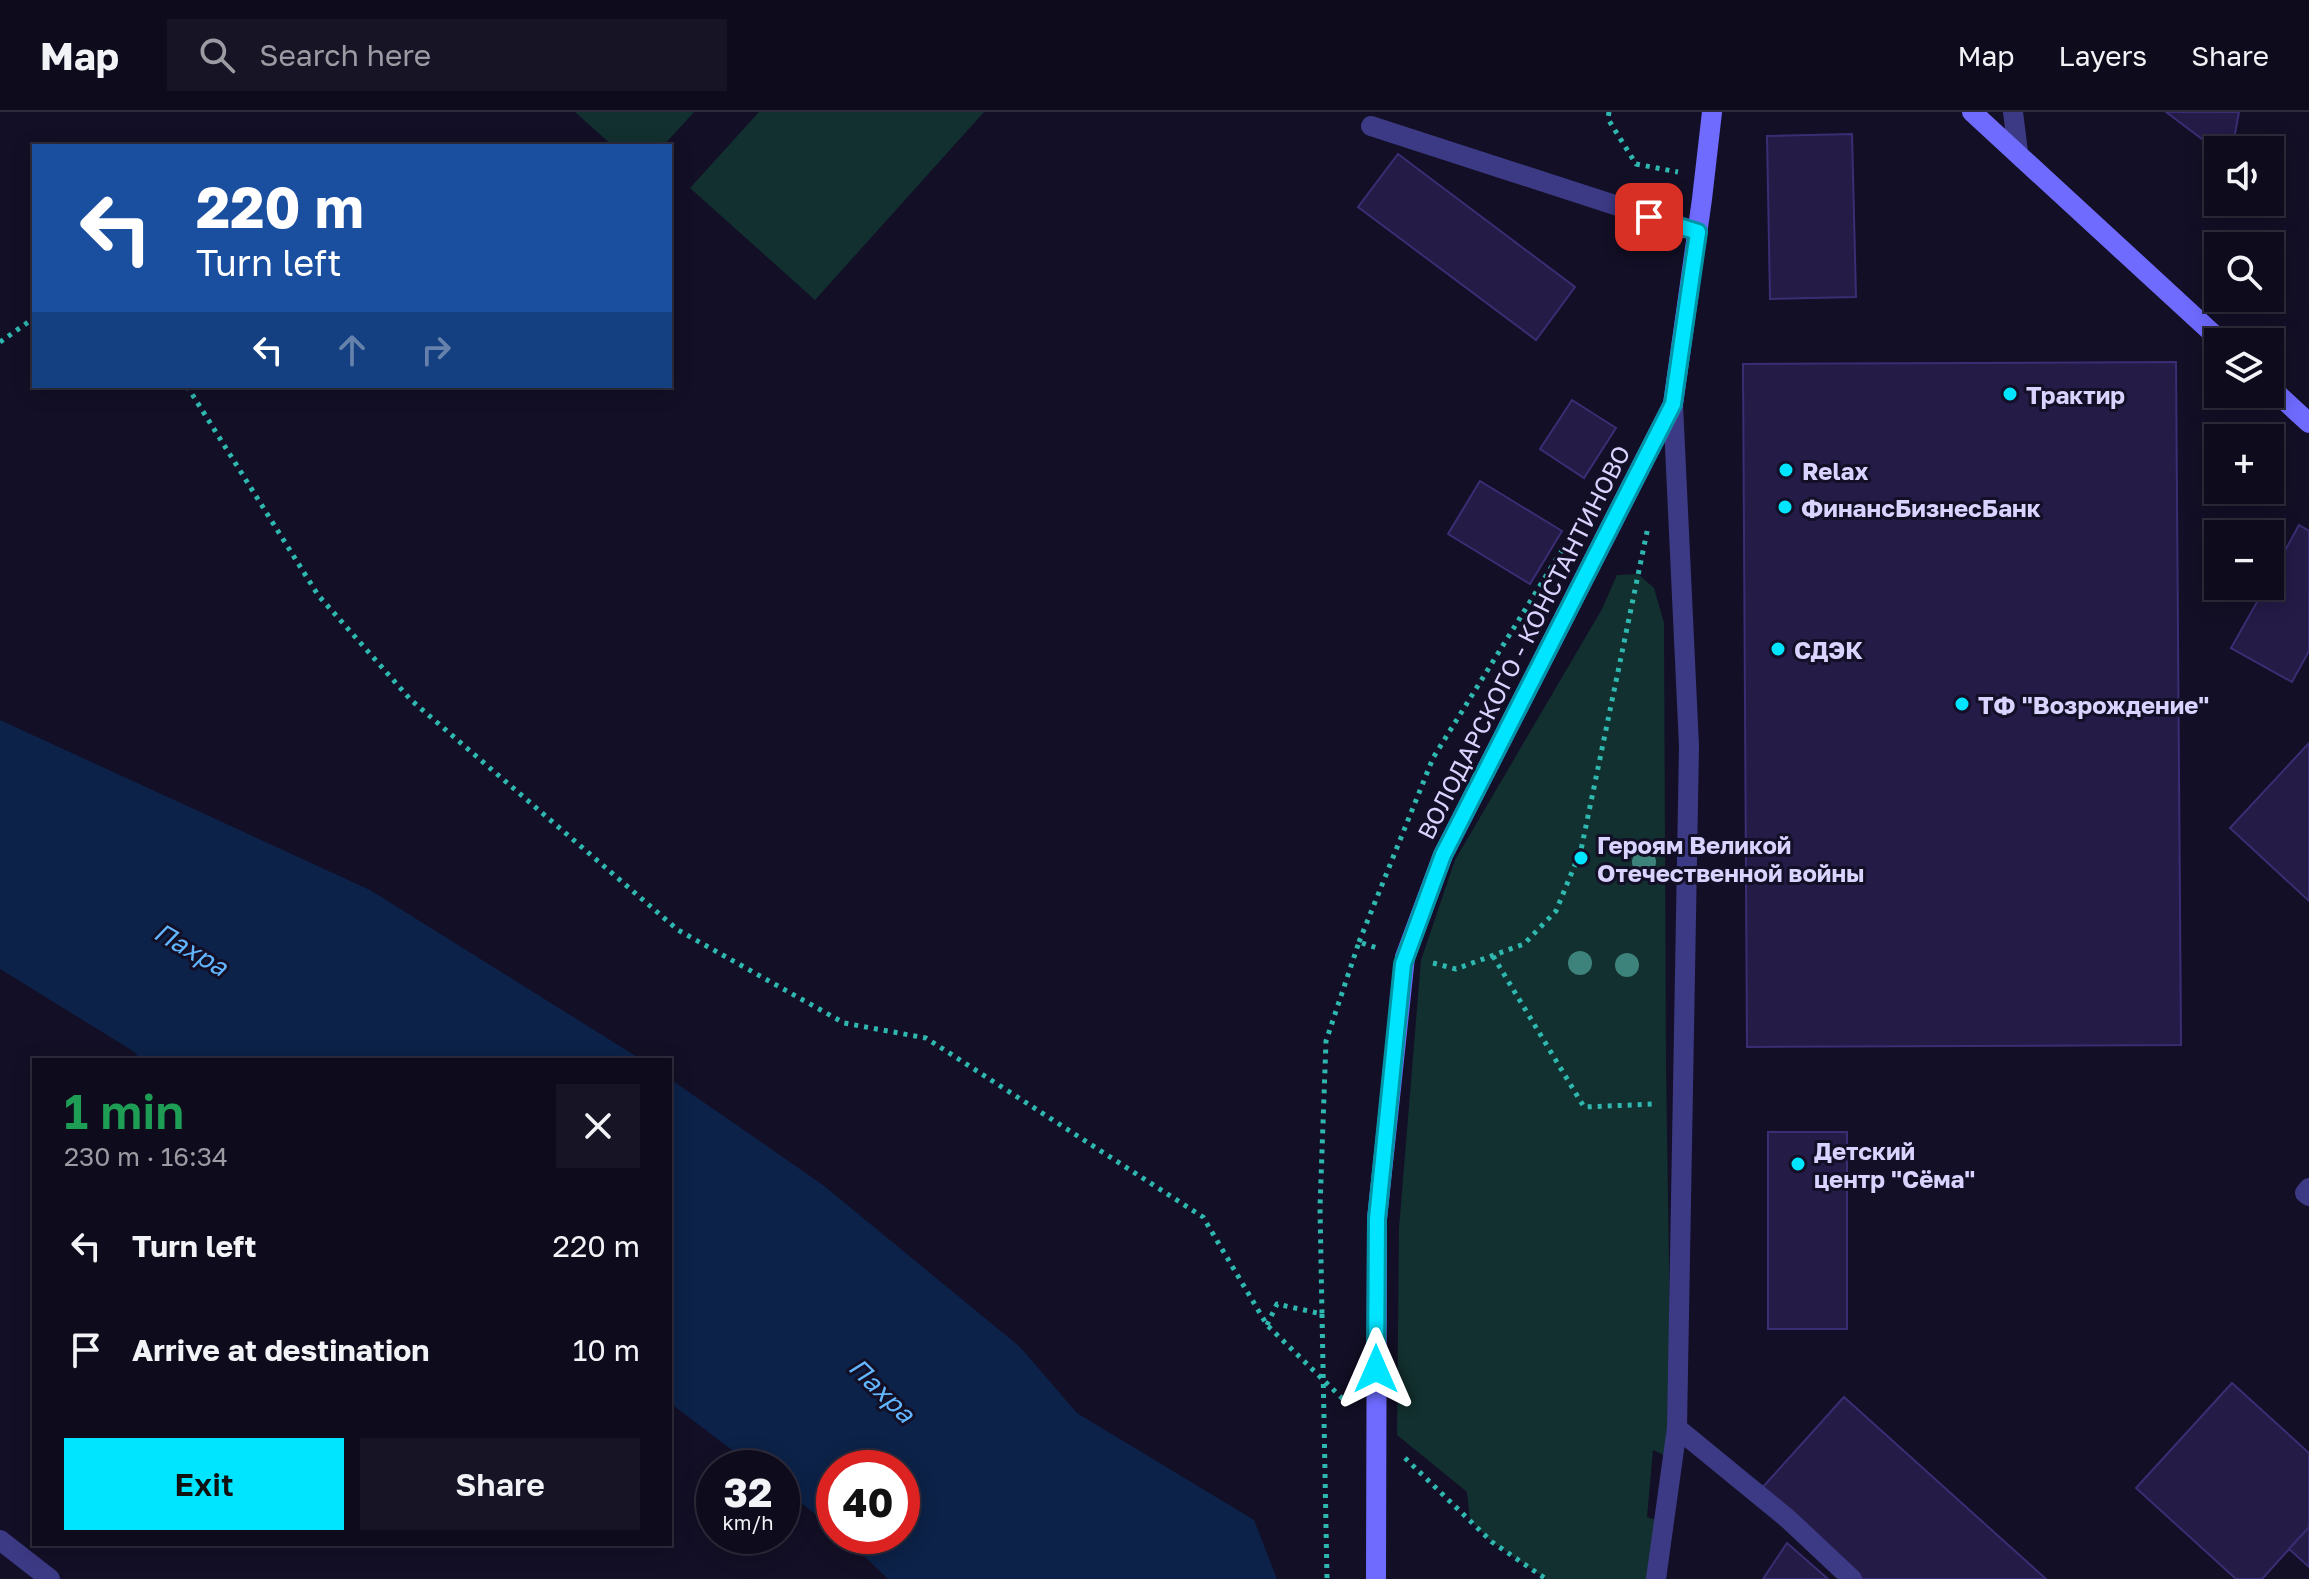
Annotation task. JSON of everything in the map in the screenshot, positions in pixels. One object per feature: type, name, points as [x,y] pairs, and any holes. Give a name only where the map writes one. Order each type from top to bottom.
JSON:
[{"type":"street","name":"ВОЛОДАРСКОГО - КОНСТАНТИНОВО","points":[[1376,1579],[1377,1219],[1405,957],[1443,855],[1673,404],[1712,112]]},
{"type":"street","points":[[1972,112],[2207,328]]},
{"type":"street","points":[[2013,112],[2018,152]]},
{"type":"street","points":[[1371,126],[1698,232]]},
{"type":"street","points":[[2284,400],[2309,423]]},
{"type":"street","points":[[1656,1579],[1677,1428],[1689,746],[1673,404]]},
{"type":"street","points":[[2309,1188],[2305,1193],[2309,1196]]},
{"type":"street","points":[[1677,1428],[1788,1519],[1852,1579]]},
{"type":"street","points":[[0,1540],[50,1579]]},
{"type":"path","points":[[1609,112],[1608,119],[1636,164],[1681,172],[1676,226]]},
{"type":"path","points":[[0,342],[32,319]]},
{"type":"path","points":[[188,388],[318,595],[411,700],[678,930],[844,1023],[926,1038],[1203,1217],[1267,1325],[1357,1412]]},
{"type":"path","points":[[1456,969],[1524,944],[1556,911],[1581,850],[1651,512]]},
{"type":"path","points":[[1327,1579],[1320,1207],[1326,1041],[1359,942],[1433,758],[1567,542]]},
{"type":"path","points":[[1359,942],[1405,957]]},
{"type":"path","points":[[1493,956],[1584,1107],[1682,1103]]},
{"type":"path","points":[[1267,1325],[1277,1304],[1322,1314]]},
{"type":"path","points":[[1402,1455],[1492,1542],[1546,1579]]},
{"type":"green space","points":[[575,112],[694,112],[665,144],[611,144]]},
{"type":"green space","points":[[759,112],[984,112],[815,300],[690,188]]},
{"type":"green space","points":[[1638,574],[1654,588],[1664,623],[1672,1459],[1653,1450],[1647,1517],[1663,1522],[1647,1579],[1546,1579],[1492,1542],[1470,1520],[1467,1492],[1397,1435],[1399,1228],[1421,960],[1455,860],[1602,609],[1617,575]]},
{"type":"water","name":"Пахра","points":[[0,720],[370,890],[639,1058],[140,1058],[0,969]]},
{"type":"water","name":"Пахра","points":[[672,1080],[823,1185],[1020,1347],[1077,1413],[1254,1520],[1277,1579],[888,1579],[862,1554],[920,1554],[920,1450],[816,1450],[816,1515],[800,1502],[800,1450],[732,1450],[672,1405]]},
{"type":"building","points":[[2166,112],[2239,112],[2235,136],[2204,136],[2204,140]]},
{"type":"building","points":[[1852,134],[1856,297],[1770,299],[1767,136]]},
{"type":"building","points":[[1398,154],[1575,287],[1536,340],[1358,207]]},
{"type":"building","name":"ТФ \"Возрождение\"","points":[[2176,362],[2181,1045],[1747,1047],[1743,364]]},
{"type":"building","points":[[1572,400],[1616,428],[1584,478],[1540,449]]},
{"type":"building","points":[[1480,481],[1562,531],[1530,584],[1448,534]]},
{"type":"building","points":[[2299,525],[2309,531],[2309,651],[2292,682],[2231,648],[2258,600],[2284,600],[2284,552]]},
{"type":"building","points":[[2309,743],[2309,901],[2230,828]]},
{"type":"building","points":[[1768,1132],[1847,1132],[1847,1329],[1768,1329]]},
{"type":"building","points":[[2232,1383],[2309,1453],[2309,1527],[2262,1579],[2236,1579],[2136,1488]]},
{"type":"building","points":[[1844,1397],[2046,1579],[1863,1579],[1762,1488]]},
{"type":"building","points":[[2309,1527],[2309,1567],[2289,1549]]},
{"type":"building","points":[[1787,1543],[1828,1579],[1763,1579]]},
{"type":"place","name":"Трактир","points":[[2010,394]]},
{"type":"place","name":"Relax","points":[[1786,470]]},
{"type":"place","name":"ФинансБизнесБанк","points":[[1785,507]]},
{"type":"place","name":"СДЭК","points":[[1778,649]]},
{"type":"place","name":"ТФ \"Возрождение\"","points":[[1962,704]]},
{"type":"place","name":"Героям Великой Отечественной войны","points":[[1581,858]]},
{"type":"place","name":"Детский центр \"Сёма\"","points":[[1798,1164]]},
{"type":"route","points":[[1376,1369],[1377,1219],[1403,964],[1443,855],[1673,404],[1698,232],[1649,217]]}]
